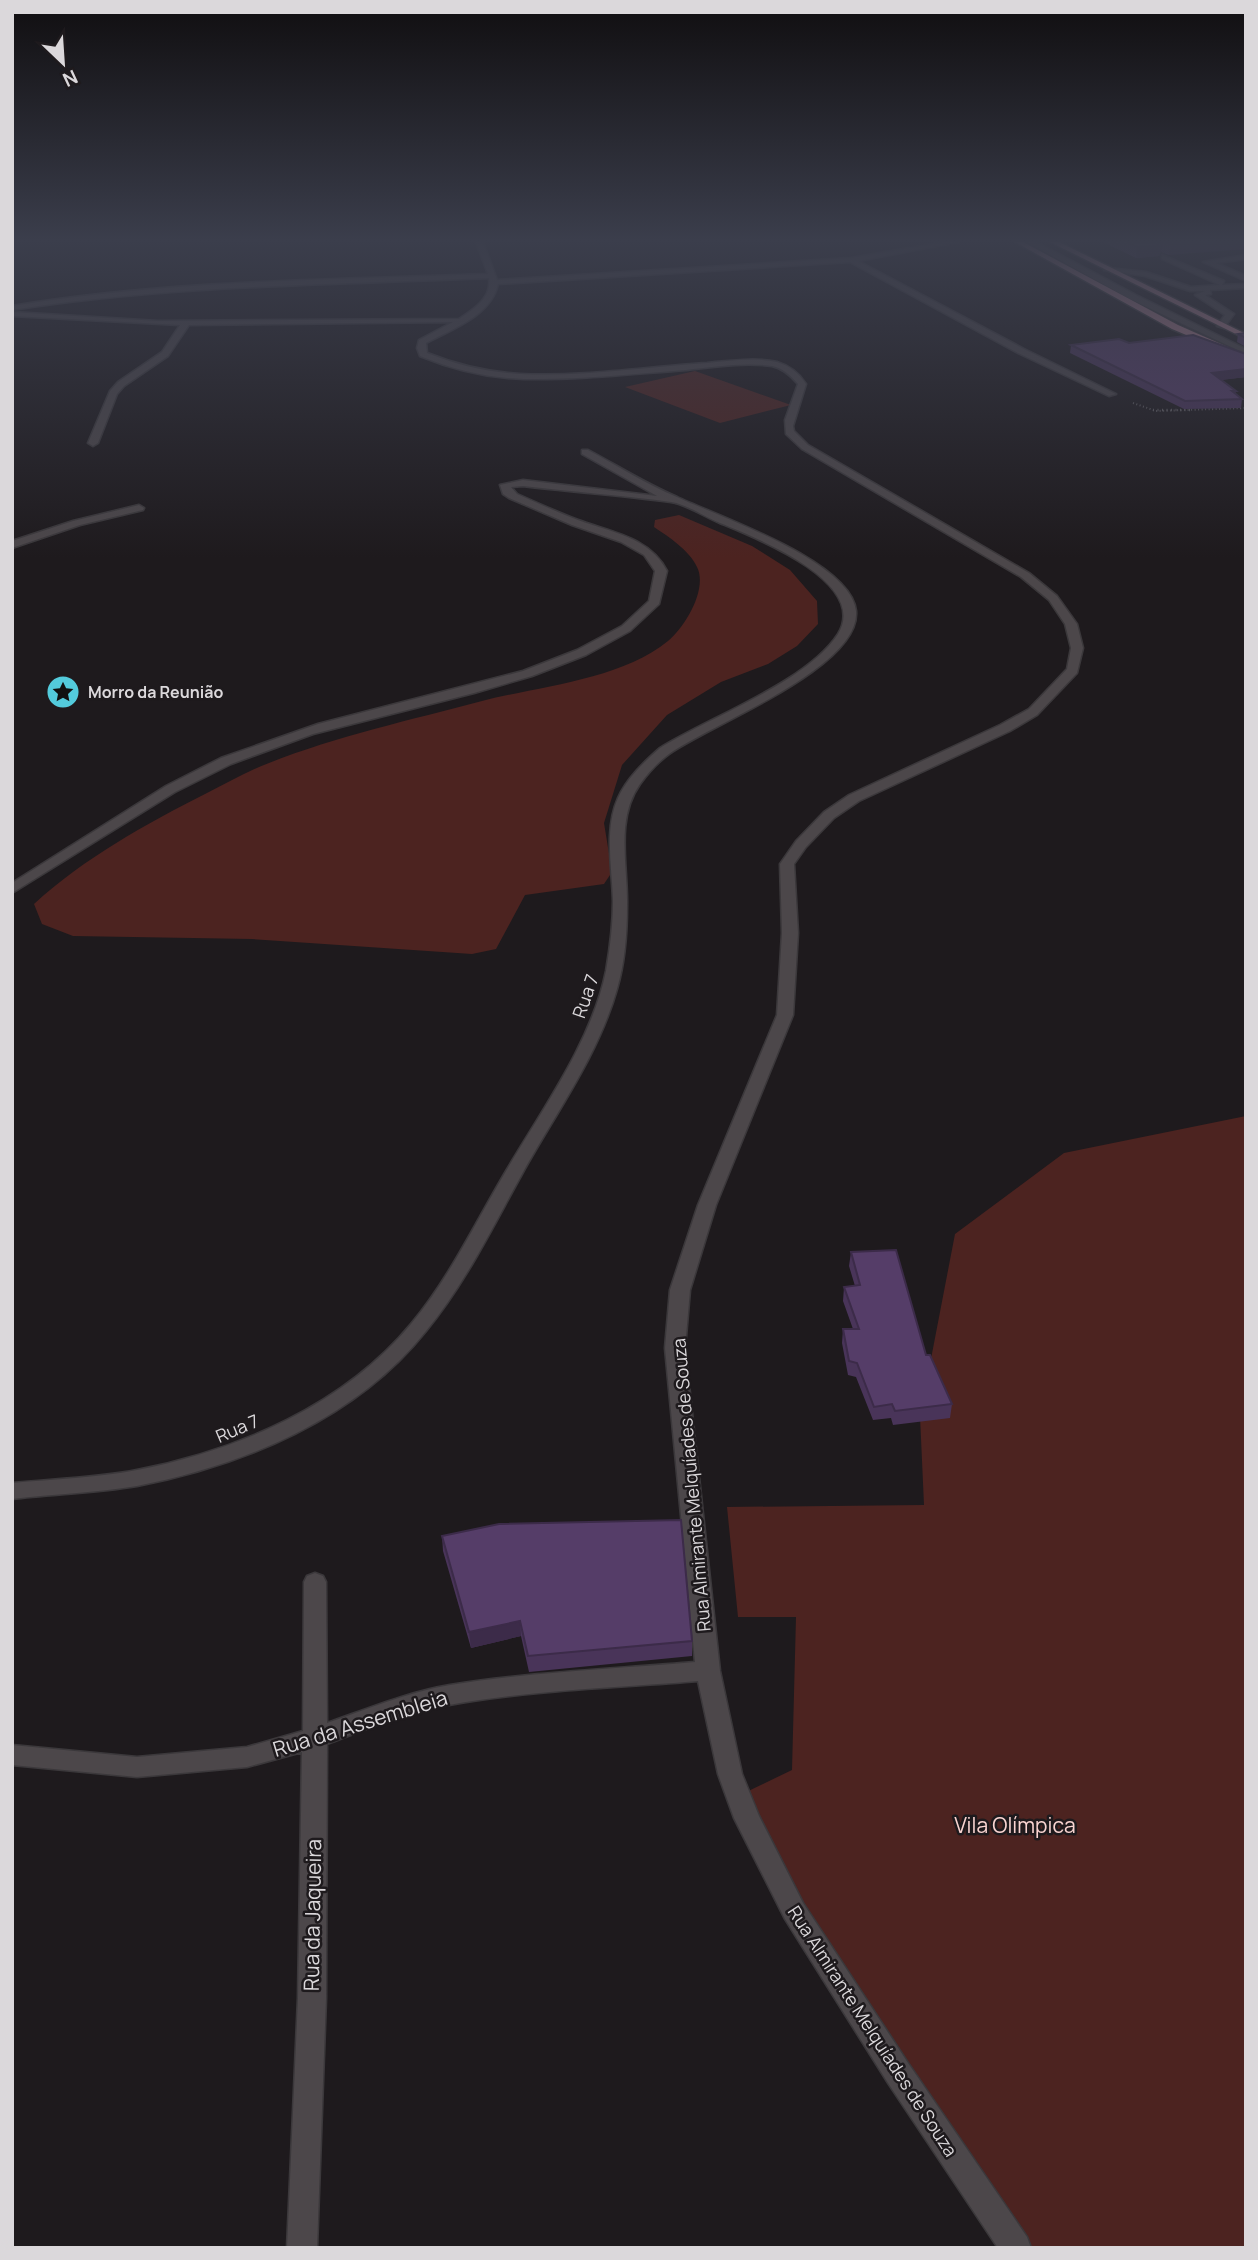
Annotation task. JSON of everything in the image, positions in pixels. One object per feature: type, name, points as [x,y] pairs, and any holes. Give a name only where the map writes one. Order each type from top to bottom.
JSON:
[{"type":"main road","points":[[1222,347],[1246,358]]},
{"type":"street","points":[[93,443],[113,393],[121,384],[165,354],[169,347]]},
{"type":"street","name":"Rua Almirante Melquíades de Souza","points":[[421,347],[423,354],[455,368],[518,376],[589,375],[733,364],[773,364],[793,371],[802,384],[798,402],[788,420],[789,432],[830,463],[1025,575],[1053,598],[1070,624],[1077,648],[1073,670],[1033,712],[1005,729],[854,798],[829,815],[801,844],[787,864],[790,933],[785,1016],[707,1205],[680,1290],[675,1348],[708,1671],[730,1774],[747,1818],[794,1911],[898,2073],[1016,2248]]},
{"type":"street","points":[[1014,347],[1112,394]]},
{"type":"street","name":"Rua 7","points":[[12,1491],[135,1478],[223,1457],[306,1419],[365,1380],[408,1339],[459,1266],[583,1054],[611,987],[619,933],[618,835],[625,795],[643,770],[667,749],[810,670],[832,651],[848,627],[850,607],[836,585],[809,564],[761,537],[675,500],[584,453]]},
{"type":"street","points":[[12,889],[142,807],[223,762],[335,723],[499,682],[569,659],[613,638],[637,621],[653,604],[659,590],[661,573],[651,554],[619,537],[575,523],[513,496],[507,492],[505,485],[523,482],[675,500]]},
{"type":"street","points":[[12,545],[77,523],[139,508]]},
{"type":"street","name":"Rua da Jaqueira","points":[[302,2248],[307,2169],[315,1738],[315,1582]]},
{"type":"street","name":"Rua da Assembleia","points":[[12,1755],[137,1767],[247,1756],[315,1738],[401,1707],[448,1695],[550,1683],[708,1671]]},
{"type":"path","points":[[1112,394],[1156,411],[1246,408]]},
{"type":"green space","points":[[695,371],[791,405],[720,423],[625,387]]},
{"type":"green space","points":[[679,515],[752,546],[790,570],[817,601],[818,624],[797,646],[768,664],[721,682],[667,715],[622,765],[604,823],[612,872],[604,884],[525,895],[496,949],[472,954],[252,939],[73,936],[42,924],[34,904],[74,871],[138,830],[253,770],[295,753],[374,729],[482,701],[579,680],[627,665],[649,654],[668,641],[681,627],[693,607],[700,586],[697,567],[689,555],[654,527],[655,520]]},
{"type":"green space","name":"Vila Olímpica","points":[[1246,1116],[1246,2248],[1018,2248],[900,2072],[740,1795],[792,1770],[796,1617],[738,1617],[727,1507],[924,1505],[920,1416],[955,1234],[1064,1153]]},
{"type":"building","points":[[1076,347],[1228,347],[1246,354],[1246,369],[1212,373],[1236,391],[1232,391],[1242,399],[1185,401]]},
{"type":"building","points":[[896,1250],[926,1355],[930,1355],[952,1404],[895,1411],[892,1404],[874,1407],[857,1363],[849,1361],[843,1329],[859,1329],[844,1287],[860,1285],[851,1252]]},
{"type":"building","points":[[681,1520],[692,1641],[528,1656],[520,1621],[469,1632],[442,1536],[499,1524]]},
{"type":"place","name":"Morro da Reunião","points":[[63,692]]}]
